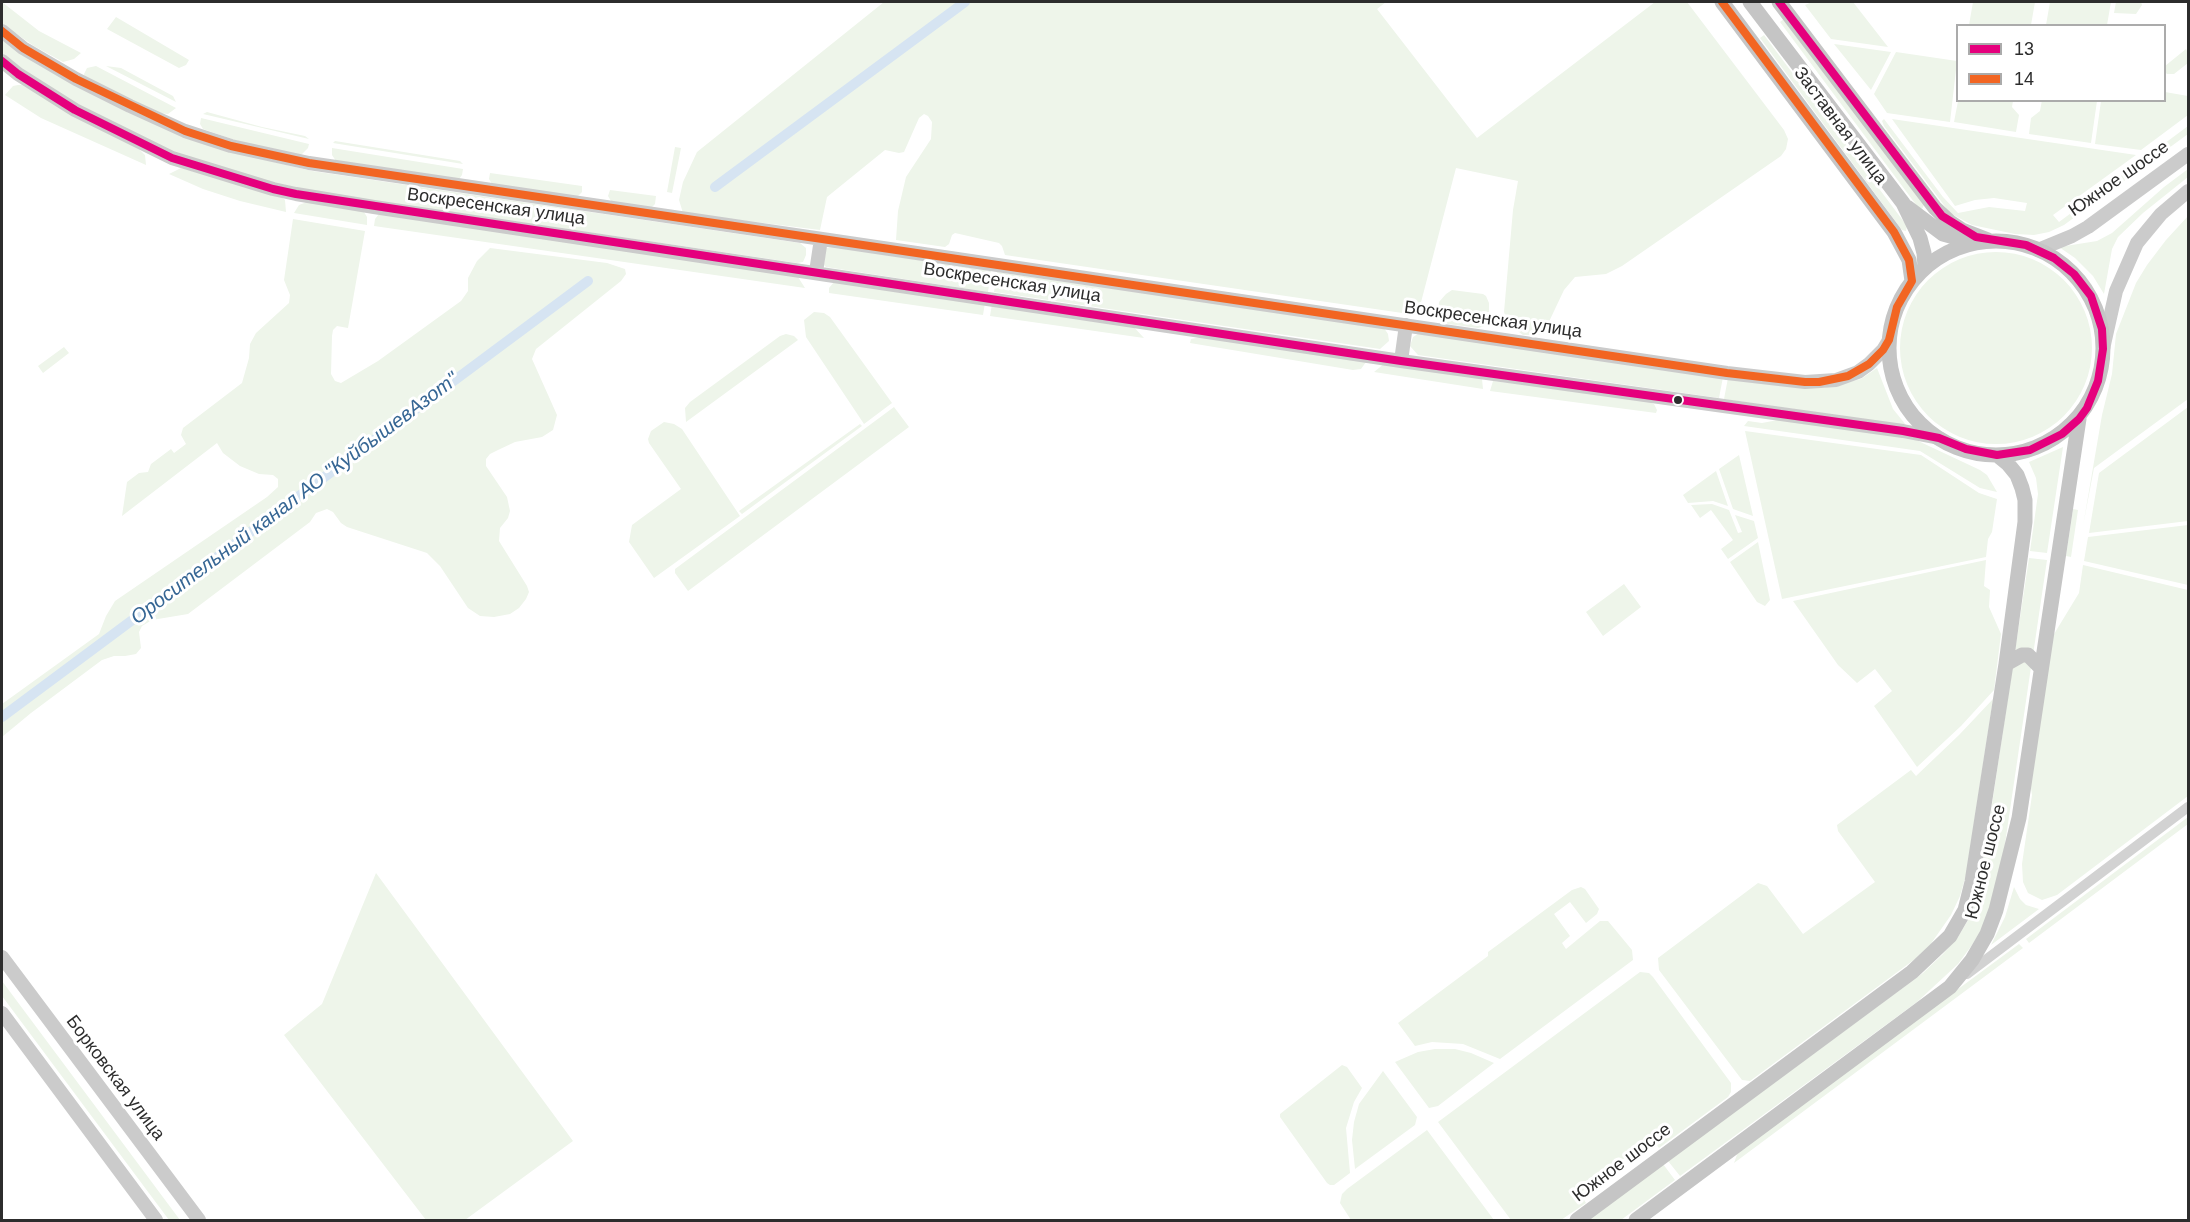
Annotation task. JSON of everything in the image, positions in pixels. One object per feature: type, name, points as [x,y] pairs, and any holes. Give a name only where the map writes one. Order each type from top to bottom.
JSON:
[{"type":"main road","name":"Заставная улица","points":[[1722,2],[1894,232],[1909,260],[1912,281]]},
{"type":"main road","name":"Заставная улица","points":[[1750,2],[1903,203],[1920,238],[1925,267]]},
{"type":"main road","name":"Заставная улица","points":[[1779,2],[1935,208],[1962,230],[1994,241]]},
{"type":"main road","name":"Воскресенская улица","points":[[2,31],[46,62],[121,102],[185,131],[231,146],[326,166],[1727,373],[1805,382],[1836,380],[1858,372],[1883,350],[1889,340]]},
{"type":"main road","name":"Воскресенская улица","points":[[2,61],[18,74],[75,110],[172,158],[273,189],[374,207],[1401,361],[1903,431],[1939,438]]},
{"type":"main road","name":"Южное шоссе","points":[[2038,250],[2088,227],[2188,153]]},
{"type":"main road","points":[[2103,349],[2102,329],[2091,296],[2066,266],[2026,245],[1994,241],[1957,247],[1925,267],[1912,281],[1897,307],[1889,340],[1891,368],[1902,399],[1920,423],[1939,438],[1966,449],[1997,455],[2030,450],[2048,443],[2079,419],[2093,396],[2100,373],[2116,291],[2137,243],[2161,214],[2188,191]]},
{"type":"main road","name":"Заставная улица","points":[[1903,203],[1943,234],[1975,243]]},
{"type":"main road","points":[[816,272],[821,239]]},
{"type":"main road","points":[[1401,361],[1406,325]]},
{"type":"main road","name":"Южное шоссе","points":[[1636,1221],[1950,987],[1987,934],[1996,910],[2019,818],[2079,419]]},
{"type":"main road","name":"Южное шоссе","points":[[1577,1221],[1912,972],[1950,936],[1965,910],[1972,882],[2006,664],[2021,553],[2025,501],[2017,475],[1997,455]]},
{"type":"main road","points":[[2006,664],[2022,654],[2028,655],[2040,667]]},
{"type":"main road","name":"Борковская улица","points":[[2,957],[199,1221]]},
{"type":"main road","points":[[2,1013],[156,1221]]},
{"type":"street","points":[[1950,987],[2188,807]]},
{"type":"shaded area","points":[[2,2],[39,31],[81,53],[74,59],[63,62],[34,46],[2,24]]},
{"type":"shaded area","points":[[884,2],[1386,2],[1377,9],[1477,138],[1655,2],[1687,2],[1784,130],[1788,139],[1786,149],[1781,156],[1622,266],[1606,274],[1575,277],[1564,290],[1546,328],[1539,335],[1523,335],[1508,323],[1504,312],[1513,210],[1518,181],[1456,168],[1416,315],[1005,255],[999,243],[955,233],[945,247],[896,240],[898,211],[906,177],[931,139],[932,122],[924,114],[919,118],[904,152],[885,150],[827,197],[820,230],[683,213],[679,200],[683,182],[697,152]]},
{"type":"shaded area","points":[[1812,2],[1853,2],[1888,47],[1831,39],[1805,5]]},
{"type":"shaded area","points":[[1973,2],[2035,2],[2031,24],[1969,24]]},
{"type":"shaded area","points":[[2050,2],[2111,2],[2107,24],[2046,24]]},
{"type":"shaded area","points":[[2116,2],[2141,2],[2142,5],[2136,14],[2114,13]]},
{"type":"shaded area","points":[[116,17],[189,60],[186,65],[179,68],[107,29]]},
{"type":"shaded area","points":[[1785,18],[1924,205],[1922,209],[1917,206],[1780,22]]},
{"type":"shaded area","points":[[1764,35],[1907,226],[1906,231],[1902,230],[1760,38]]},
{"type":"shaded area","points":[[2,37],[223,150],[312,171],[800,243],[806,248],[806,255],[803,262],[797,263],[330,194],[270,182],[207,164],[172,151],[71,101],[2,55]]},
{"type":"shaded area","points":[[1834,44],[1891,52],[1871,90]]},
{"type":"shaded area","points":[[2186,49],[2188,63],[2174,74],[2166,73],[2166,65]]},
{"type":"shaded area","points":[[1896,52],[1956,61],[1950,122],[1887,113],[1874,94]]},
{"type":"shaded area","points":[[96,66],[176,108],[168,114],[158,113],[85,77],[87,68]]},
{"type":"shaded area","points":[[106,66],[121,68],[173,96],[176,102]]},
{"type":"shaded area","points":[[22,85],[138,148],[145,155],[146,165],[41,118],[5,95],[13,86]]},
{"type":"shaded area","points":[[2166,92],[2188,96],[2188,115],[2141,150],[2095,144],[2101,102],[2166,102]]},
{"type":"shaded area","points":[[1958,102],[2013,102],[2012,107],[2019,115],[2016,132],[1954,122]]},
{"type":"shaded area","points":[[2042,102],[2097,102],[2091,143],[2029,134],[2031,118],[2040,111]]},
{"type":"shaded area","points":[[207,112],[305,136],[309,139],[203,114]]},
{"type":"shaded area","points":[[201,118],[309,144],[308,148],[301,155],[249,145],[203,129],[200,124]]},
{"type":"shaded area","points":[[1884,119],[1943,197],[1958,213],[1989,207],[2025,211],[2027,203],[1994,198],[1975,200],[1955,206],[1892,119],[2136,155],[2053,215],[2059,222],[2188,126],[2188,134],[2064,225],[2049,232],[2034,235],[2015,234],[1972,225],[1950,213],[1884,126],[1882,121]]},
{"type":"shaded area","points":[[335,141],[460,161],[463,164],[333,143]]},
{"type":"shaded area","points":[[675,147],[681,148],[672,193],[667,192]]},
{"type":"shaded area","points":[[332,148],[463,169],[462,175],[459,179],[336,161],[332,155]]},
{"type":"shaded area","points":[[181,168],[280,196],[285,200],[286,212],[203,189],[169,174]]},
{"type":"shaded area","points":[[2188,169],[2188,177],[2143,213],[2118,237],[2112,249],[2104,294],[2093,276],[2075,258],[2059,247],[2097,241],[2112,233]]},
{"type":"shaded area","points":[[490,173],[582,186],[582,192],[577,197],[492,184],[489,179]]},
{"type":"shaded area","points":[[610,190],[656,196],[655,204],[651,208],[611,201],[608,196]]},
{"type":"shaded area","points":[[307,202],[364,212],[367,225],[294,213],[299,205]]},
{"type":"shaded area","points":[[379,214],[798,277],[805,288],[374,226]]},
{"type":"shaded area","points":[[2188,216],[2188,399],[2094,468],[2083,526],[2102,415],[2112,374],[2116,334],[2136,283],[2166,240]]},
{"type":"shaded area","points":[[293,219],[365,231],[348,328],[337,326],[332,336],[331,374],[335,381],[341,383],[378,361],[461,301],[468,291],[468,278],[477,261],[490,248],[607,263],[625,269],[626,274],[621,281],[536,349],[532,359],[557,415],[553,430],[542,437],[515,442],[490,454],[486,459],[486,466],[507,497],[510,511],[508,518],[500,528],[499,541],[527,586],[529,592],[526,599],[510,614],[494,617],[480,616],[468,608],[440,566],[427,553],[347,527],[327,509],[316,513],[310,522],[188,614],[152,620],[142,626],[139,632],[141,648],[136,654],[114,656],[102,660],[2,737],[2,704],[99,634],[115,601],[267,497],[278,487],[278,479],[273,475],[259,474],[240,466],[223,453],[217,443],[122,516],[127,482],[139,473],[148,472],[151,464],[171,449],[174,453],[186,444],[181,435],[183,428],[242,383],[249,358],[250,344],[256,333],[289,303],[290,295],[284,280]]},
{"type":"shaded area","points":[[832,247],[991,271],[988,292],[826,267],[824,265],[826,248]]},
{"type":"shaded area","points":[[1987,252],[2005,252],[2033,259],[2064,280],[2085,311],[2092,348],[2085,385],[2064,416],[2033,437],[2005,444],[1987,444],[1951,433],[1922,409],[1911,393],[1904,376],[1900,357],[1900,339],[1911,303],[1935,274],[1951,263],[1968,256]]},
{"type":"shaded area","points":[[997,272],[1384,328],[1389,341],[1380,349],[994,292]]},
{"type":"shaded area","points":[[834,282],[985,303],[983,315],[829,293],[829,288]]},
{"type":"shaded area","points":[[1452,290],[1486,296],[1489,303],[1489,318],[1485,326],[1478,328],[1448,324],[1441,319],[1438,314],[1439,302]]},
{"type":"shaded area","points":[[992,304],[1131,324],[1144,338],[990,316]]},
{"type":"shaded area","points":[[814,312],[824,313],[830,317],[892,403],[864,424],[806,337],[804,320]]},
{"type":"shaded area","points":[[786,334],[798,340],[686,422],[685,408],[690,402],[780,336]]},
{"type":"shaded area","points":[[1418,334],[1723,377],[1719,398],[1418,355],[1410,346],[1413,337]]},
{"type":"shaded area","points":[[1206,336],[1366,362],[1361,369],[1353,370],[1190,343],[1191,339]]},
{"type":"shaded area","points":[[64,347],[69,353],[43,373],[38,366]]},
{"type":"shaded area","points":[[1385,363],[1482,379],[1483,389],[1374,372]]},
{"type":"shaded area","points":[[1877,368],[1893,409],[1906,425],[1724,399],[1728,378],[1823,388],[1861,379]]},
{"type":"shaded area","points":[[1493,381],[1641,399],[1654,404],[1657,410],[1656,413],[1490,391]]},
{"type":"shaded area","points":[[894,407],[909,427],[688,591],[675,573],[675,569]]},
{"type":"shaded area","points":[[2188,407],[2188,521],[2089,533],[2099,473]]},
{"type":"shaded area","points":[[1783,419],[1914,439],[1980,470],[1987,475],[1997,492],[1980,488],[1920,451],[1744,426],[1748,421],[1762,423]]},
{"type":"shaded area","points":[[664,422],[682,429],[740,516],[654,578],[629,542],[632,525],[681,489],[649,443],[651,431]]},
{"type":"shaded area","points":[[860,424],[862,426],[742,514],[739,511]]},
{"type":"shaded area","points":[[1745,431],[1921,455],[1979,493],[1997,499],[1986,557],[1782,599]]},
{"type":"shaded area","points":[[2063,447],[2047,553],[2030,551],[2038,494],[2036,478],[2029,462]]},
{"type":"shaded area","points":[[1739,455],[1753,516],[1733,509],[1719,469]]},
{"type":"shaded area","points":[[1716,471],[1728,506],[1713,501],[1688,503],[1683,495]]},
{"type":"shaded area","points":[[1712,504],[1729,510],[1738,533],[1742,532],[1735,515],[1754,521],[1758,538],[1728,559],[1721,549],[1733,540],[1711,510],[1700,518],[1691,505]]},
{"type":"shaded area","points":[[2073,509],[2078,510],[2071,557],[2066,556]]},
{"type":"shaded area","points":[[2188,525],[2188,585],[2084,561],[2088,537]]},
{"type":"shaded area","points":[[1758,542],[1770,600],[1765,606],[1757,602],[1730,562]]},
{"type":"shaded area","points":[[2029,558],[2047,560],[2033,655],[2015,651]]},
{"type":"shaded area","points":[[1986,560],[1984,586],[1990,590],[1989,607],[2001,634],[1994,690],[1961,726],[1917,767],[1874,706],[1892,691],[1875,669],[1857,683],[1838,665],[1793,601]]},
{"type":"shaded area","points":[[2083,565],[2188,590],[2188,796],[2057,895],[2042,900],[2028,893],[2023,882],[2022,864],[2032,795],[2030,782],[2051,639],[2079,593]]},
{"type":"shaded area","points":[[1624,584],[1641,607],[1603,636],[1586,612]]},
{"type":"shaded area","points":[[2021,659],[2031,667],[2001,871],[1984,925],[1972,945],[1958,964],[1917,1002],[1680,1176],[1668,1161],[1923,973],[1958,937],[1970,917],[1979,891],[2013,664]]},
{"type":"shaded area","points":[[1993,699],[1966,875],[1951,915],[1930,945],[1915,959],[1750,1081],[1742,1080],[1659,970],[1658,958],[1758,883],[1767,886],[1803,934],[1875,882],[1838,831],[1837,825],[1911,770],[1916,776]]},
{"type":"shaded area","points":[[2188,817],[2188,824],[2029,943],[2026,939]]},
{"type":"shaded area","points":[[376,873],[573,1141],[465,1220],[426,1220],[284,1035],[322,1004]]},
{"type":"shaded area","points":[[1581,887],[1585,889],[1599,909],[1597,914],[1586,923],[1570,902],[1554,914],[1570,936],[1562,943],[1566,949],[1600,921],[1608,921],[1632,950],[1633,960],[1500,1059],[1463,1044],[1432,1042],[1415,1046],[1398,1023],[1488,956],[1488,952],[1572,890]]},
{"type":"shaded area","points":[[2014,887],[2026,905],[2039,909],[1991,945],[2005,917]]},
{"type":"shaded area","points":[[2019,944],[2023,948],[1734,1163],[1738,1152]]},
{"type":"shaded area","points":[[1640,972],[1649,973],[1653,977],[1731,1083],[1731,1092],[1728,1097],[1659,1148],[1654,1142],[1645,1150],[1640,1146],[1580,1193],[1586,1203],[1561,1220],[1511,1220],[1438,1122]]},
{"type":"shaded area","points":[[2,981],[180,1220],[169,1220],[2,996]]},
{"type":"shaded area","points":[[1455,1049],[1494,1063],[1438,1106],[1429,1108],[1395,1062],[1418,1052]]},
{"type":"shaded area","points":[[1342,1065],[1347,1067],[1362,1088],[1354,1102],[1346,1128],[1350,1173],[1334,1185],[1330,1185],[1280,1114]]},
{"type":"shaded area","points":[[1383,1071],[1417,1117],[1415,1125],[1355,1169],[1352,1140],[1359,1104]]},
{"type":"shaded area","points":[[1427,1130],[1494,1220],[1351,1220],[1340,1203],[1342,1194]]},
{"type":"shaded area","points":[[1663,1164],[1675,1180],[1621,1220],[1588,1220]]},
{"type":"waterway","name":"Оросительный канал АО \"КуйбышевАзот\"","points":[[715,187],[965,2]]},
{"type":"waterway","name":"Оросительный канал АО \"КуйбышевАзот\"","points":[[2,717],[588,281]]},
{"type":"transit line","name":"14","points":[[2,31],[23,48],[76,79],[185,131],[231,146],[309,163],[1727,373],[1805,382],[1819,382],[1848,376],[1869,364],[1889,340],[1897,307],[1912,281],[1909,260],[1894,232],[1722,2]]},
{"type":"transit line","name":"13","points":[[2,61],[18,74],[75,110],[172,158],[296,194],[1401,361],[1903,431],[1939,438],[1966,449],[1997,455],[2030,450],[2062,434],[2079,419],[2087,408],[2098,381],[2103,349],[2102,329],[2091,296],[2074,274],[2054,258],[2026,245],[1976,237],[1942,216],[1779,2]]}]
